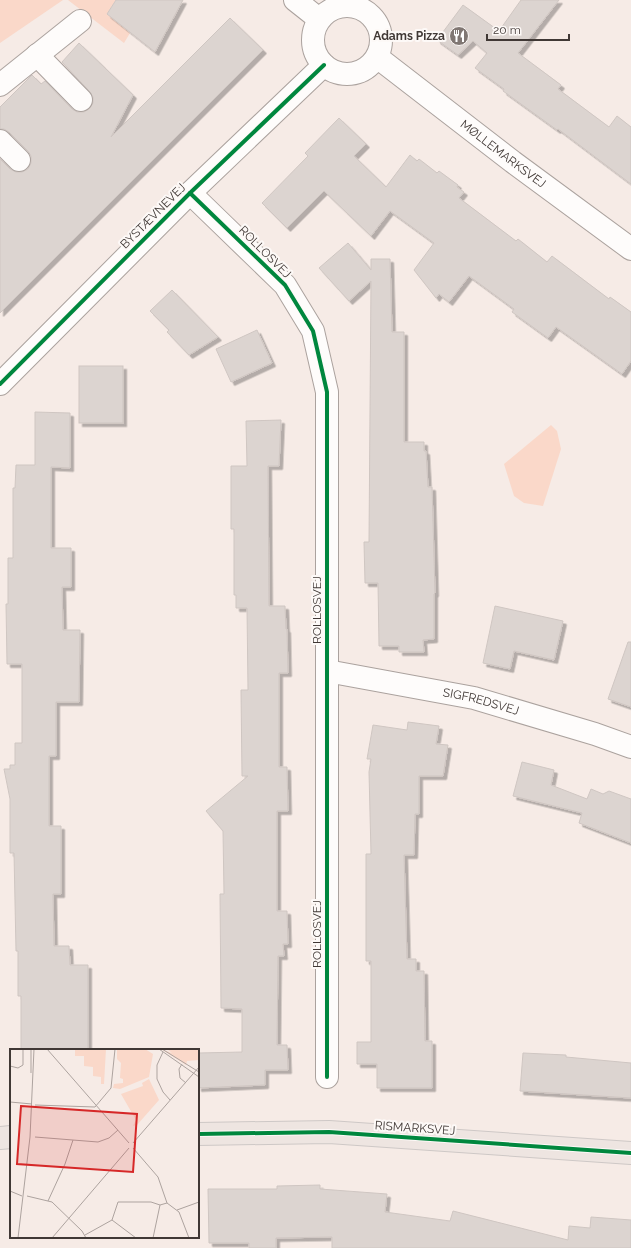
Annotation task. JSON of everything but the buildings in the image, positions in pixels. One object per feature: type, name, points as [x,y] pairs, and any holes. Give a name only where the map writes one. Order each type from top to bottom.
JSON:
[{"type":"main road","name":"RISMARKSVEJ","points":[[199,1134],[329,1132],[631,1153]]},
{"type":"main road","points":[[0,1138],[10,1137]]},
{"type":"street","points":[[295,0],[319,19]]},
{"type":"street","points":[[343,5],[376,7],[377,23],[381,34],[381,46],[376,57],[366,68],[352,74],[337,73],[324,65],[316,55],[313,43],[314,30],[319,19],[330,10],[343,5]]},
{"type":"street","points":[[0,85],[80,21]]},
{"type":"street","points":[[37,55],[81,100]]},
{"type":"street","name":"MØLLEMARKSVEJ","points":[[376,57],[513,162],[631,249]]},
{"type":"street","name":"BYSTÆVNEVEJ","points":[[0,384],[190,193],[324,65]]},
{"type":"street","points":[[0,141],[19,160]]},
{"type":"street","name":"ROLLOSVEJ","points":[[190,193],[285,285],[313,331],[327,392],[327,1077]]},
{"type":"street","name":"SIGFREDSVEJ","points":[[327,671],[474,698],[594,734],[631,747]]},
{"type":"shaded area","points":[[0,0],[63,0],[0,43]]},
{"type":"shaded area","points":[[68,0],[116,0],[107,14],[130,33],[124,43]]},
{"type":"shaded area","points":[[551,425],[557,431],[561,449],[543,506],[524,503],[514,496],[504,464]]},
{"type":"cycle path","points":[[0,384],[190,193],[324,65]]},
{"type":"cycle path","points":[[190,193],[285,285],[313,331],[327,392],[327,1077]]},
{"type":"cycle path","points":[[199,1134],[329,1132],[631,1153]]},
{"type":"place","name":"Adams Pizza","points":[[459,36]]}]
